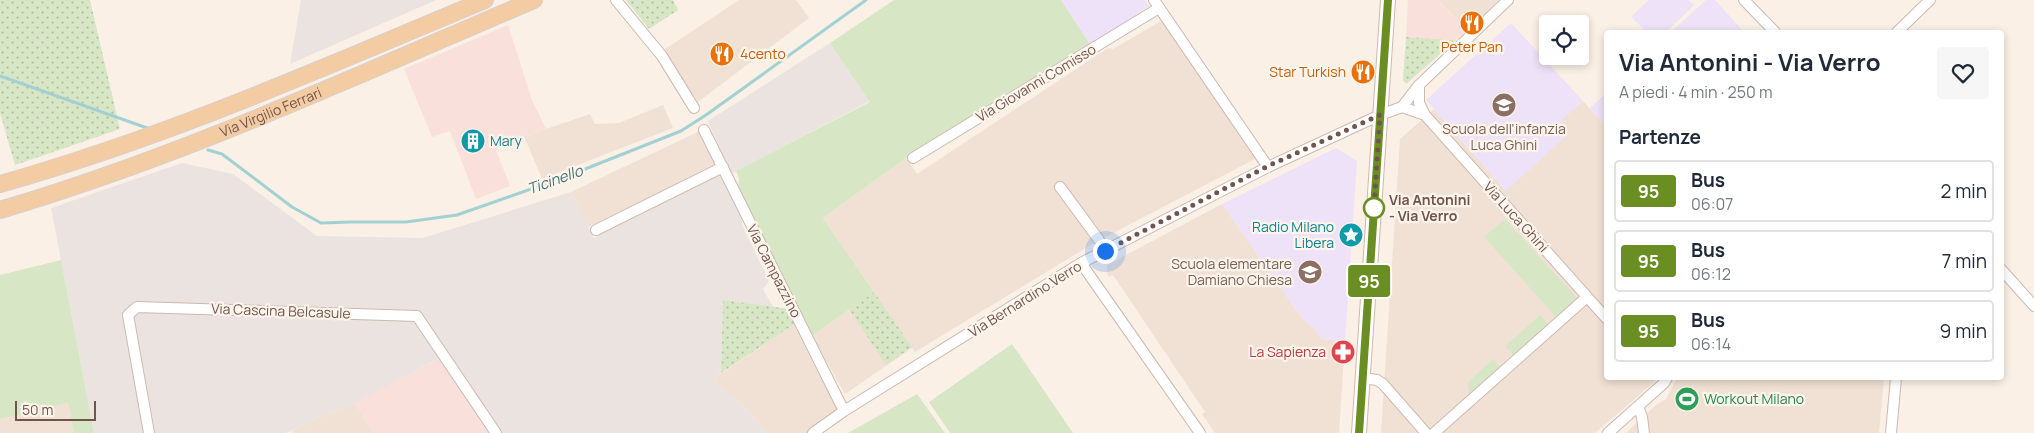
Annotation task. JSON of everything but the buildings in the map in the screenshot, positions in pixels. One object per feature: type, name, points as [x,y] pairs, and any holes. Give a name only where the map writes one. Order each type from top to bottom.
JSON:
[{"type":"main road","name":"Via Virgilio Ferrari","points":[[0,184],[62,167],[183,125],[485,0]]},
{"type":"main road","name":"Via Virgilio Ferrari","points":[[0,210],[70,189],[241,125],[534,0]]},
{"type":"main road","points":[[1359,433],[1388,0]]},
{"type":"street","points":[[616,0],[662,56],[694,108]]},
{"type":"street","points":[[1425,115],[1402,107],[1419,85],[1508,0]]},
{"type":"street","points":[[1744,0],[1773,30]]},
{"type":"street","points":[[1899,30],[1930,0]]},
{"type":"street","name":"Via Giovanni Comisso","points":[[913,158],[1157,4],[1268,166]]},
{"type":"street","points":[[1419,85],[1419,103],[1425,115]]},
{"type":"street","name":"Via Bernardino Verro","points":[[812,433],[844,411],[1081,263],[1268,166],[1380,115],[1402,107]]},
{"type":"street","name":"Via Luca Ghini","points":[[1425,115],[1604,316]]},
{"type":"street","name":"Via Campazzino","points":[[704,130],[844,411]]},
{"type":"street","points":[[596,230],[723,167]]},
{"type":"street","points":[[1060,187],[1099,240]]},
{"type":"street","points":[[1081,263],[1200,433]]},
{"type":"street","points":[[2004,272],[2034,306]]},
{"type":"street","points":[[1434,433],[1587,297]]},
{"type":"street","name":"Via Cascina Belcasule","points":[[149,433],[128,315],[137,307],[417,316],[496,433]]},
{"type":"street","points":[[1362,378],[1377,380],[1384,384],[1426,433]]},
{"type":"street","points":[[1608,433],[1638,406],[1662,380]]},
{"type":"street","points":[[1891,433],[1896,380]]},
{"type":"street","points":[[1638,406],[1642,417],[1644,433]]},
{"type":"shaded area","points":[[301,0],[436,0],[290,64]]},
{"type":"shaded area","points":[[739,0],[796,0],[809,18],[698,102],[662,51]]},
{"type":"shaded area","points":[[1061,0],[1145,0],[1149,6],[1091,46]]},
{"type":"shaded area","points":[[1408,0],[1438,0],[1468,30],[1456,40],[1406,37]]},
{"type":"shaded area","points":[[1438,0],[1499,0],[1468,30]]},
{"type":"shaded area","points":[[1649,0],[1689,0],[1694,5],[1668,30],[1645,30],[1631,17]]},
{"type":"shaded area","points":[[1706,0],[1715,0],[1742,30],[1673,30]]},
{"type":"shaded area","points":[[1161,21],[1255,159],[1094,243],[915,352],[912,348],[845,394],[812,336],[874,292],[823,218],[906,158],[917,174],[1108,48],[1113,49]]},
{"type":"shaded area","name":"Scuola dell'infanzia Luca Ghini","points":[[1511,23],[1539,53],[1539,65],[1550,65],[1583,101],[1563,118],[1565,137],[1506,191],[1426,100]]},
{"type":"shaded area","points":[[508,25],[532,100],[546,129],[496,150],[510,186],[476,199],[450,131],[432,137],[404,69]]},
{"type":"shaded area","points":[[830,43],[870,101],[731,174],[708,121]]},
{"type":"shaded area","points":[[1604,95],[1604,124],[1590,108]]},
{"type":"shaded area","points":[[1583,101],[1604,124],[1604,380],[1655,380],[1595,433],[1381,433],[1400,139],[1434,109],[1506,191],[1563,118]]},
{"type":"shaded area","points":[[663,105],[673,128],[542,179],[525,138],[590,114],[595,124],[619,123]]},
{"type":"shaded area","points":[[702,130],[719,165],[588,227],[571,192]]},
{"type":"shaded area","name":"Scuola elementare Damiano Chiesa","points":[[1336,148],[1357,161],[1345,341],[1322,339],[1313,327],[1302,318],[1222,204]]},
{"type":"shaded area","points":[[182,163],[233,174],[317,236],[423,238],[571,192],[594,238],[721,175],[742,216],[742,225],[769,281],[763,289],[773,307],[723,300],[721,373],[713,379],[744,407],[768,433],[496,433],[443,356],[340,411],[322,416],[285,433],[94,433],[51,208]]},
{"type":"shaded area","points":[[1222,204],[1302,318],[1313,327],[1322,339],[1345,341],[1339,433],[1215,433],[1202,414],[1205,412],[1113,275],[1109,277],[1107,265]]},
{"type":"shaded area","points":[[799,321],[844,411],[813,433],[768,433],[744,407],[713,379]]},
{"type":"shaded area","points":[[444,356],[496,433],[373,433],[355,402]]},
{"type":"shaded area","points":[[1676,380],[1884,380],[1879,433],[1626,433],[1656,405],[1666,399]]},
{"type":"shaded area","points":[[355,402],[373,433],[293,433],[292,431],[322,416],[340,411]]},
{"type":"shaded area","points":[[68,403],[74,433],[0,433],[0,419]]},
{"type":"green space","points":[[0,0],[90,0],[120,129],[15,165],[0,113]]},
{"type":"green space","points":[[626,0],[673,0],[678,10],[649,29]]},
{"type":"green space","points":[[894,0],[1061,0],[1091,46],[906,158],[823,218],[874,292],[812,336],[738,188],[739,179],[736,171],[870,102],[830,43]]},
{"type":"green space","points":[[1406,37],[1456,40],[1406,84],[1403,80]]},
{"type":"green space","points":[[1505,219],[1578,299],[1557,318],[1484,237]]},
{"type":"green space","points":[[61,260],[94,433],[74,433],[68,403],[0,419],[0,275]]},
{"type":"green space","points":[[874,292],[912,347],[886,365],[849,309]]},
{"type":"green space","points":[[723,300],[790,309],[799,321],[721,373]]},
{"type":"green space","points":[[1540,315],[1549,325],[1514,356],[1505,346]]},
{"type":"green space","points":[[1012,344],[1073,433],[950,433],[929,402]]},
{"type":"green space","points":[[1493,359],[1501,368],[1469,393],[1468,383],[1470,380]]},
{"type":"green space","points":[[917,394],[945,433],[848,433]]},
{"type":"waterway","name":"Ticinello","points":[[208,150],[222,154],[292,207],[321,223],[406,222],[457,215],[565,177],[681,131],[866,0]]},
{"type":"waterway","points":[[0,76],[150,129]]},
{"type":"bus line","name":"95","points":[[1359,433],[1388,0]]},
{"type":"place","name":"Peter Pan","points":[[1472,23]]},
{"type":"place","name":"4cento","points":[[722,54]]},
{"type":"place","name":"Star Turkish","points":[[1363,72]]},
{"type":"place","name":"Scuola dell'infanzia Luca Ghini","points":[[1504,105]]},
{"type":"place","name":"Mary","points":[[473,141]]},
{"type":"place","name":"Via Antonini - Via Verro","points":[[1374,208]]},
{"type":"place","name":"Radio Milano Libera","points":[[1351,235]]},
{"type":"place","name":"Scuola elementare Damiano Chiesa","points":[[1310,272]]},
{"type":"place","name":"La Sapienza","points":[[1343,352]]},
{"type":"place","name":"Workout Milano","points":[[1687,399]]},
{"type":"route","points":[[1105,251],[1268,166],[1380,115],[1374,208]]}]
